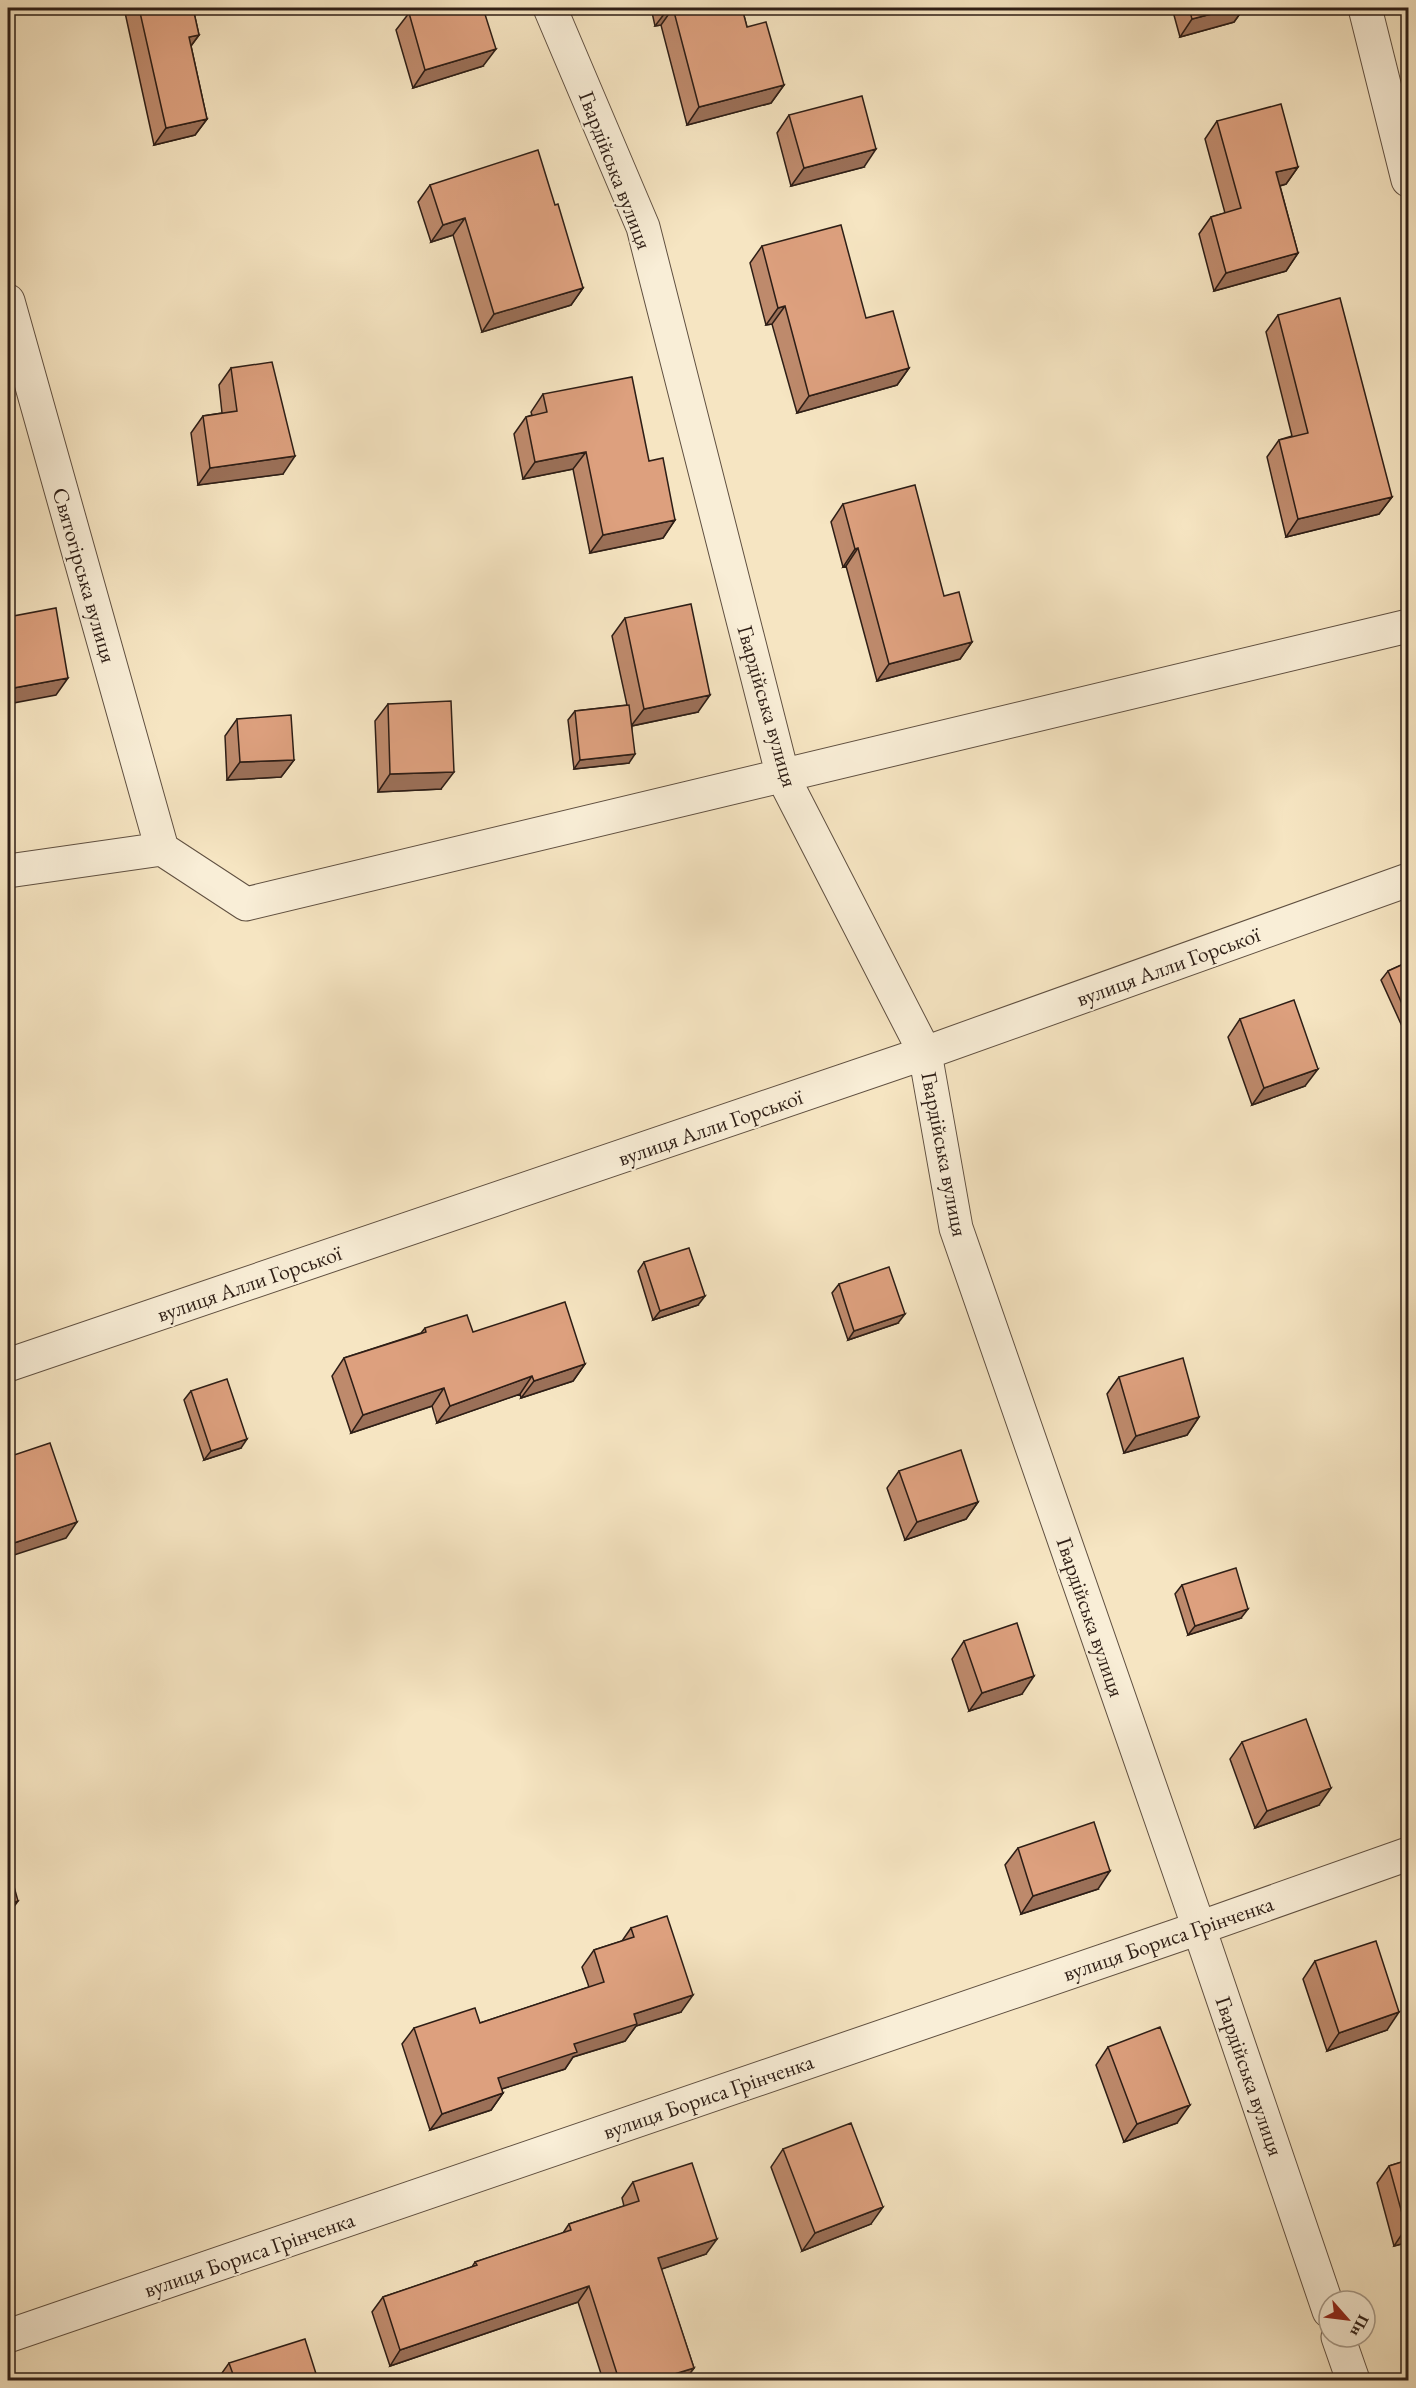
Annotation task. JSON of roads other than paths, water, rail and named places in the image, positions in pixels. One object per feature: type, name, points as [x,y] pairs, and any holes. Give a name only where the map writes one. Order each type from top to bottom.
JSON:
[{"type":"street","name":"Гвардійська вулиця","points":[[550,8],[643,227],[783,777],[926,1053],[957,1228],[1322,2289]]},
{"type":"street","points":[[1365,8],[1408,180]]},
{"type":"street","name":"Святогірська вулиця","points":[[8,302],[162,849]]},
{"type":"street","points":[[8,871],[162,849],[246,904],[1408,626]]},
{"type":"street","name":"вулиця Алли Горської","points":[[8,1365],[926,1053],[1408,880]]},
{"type":"street","name":"вулиця Бориса Грінченка","points":[[8,2336],[1199,1928],[1408,1854]]},
{"type":"street","points":[[1342,2349],[1353,2380]]}]
